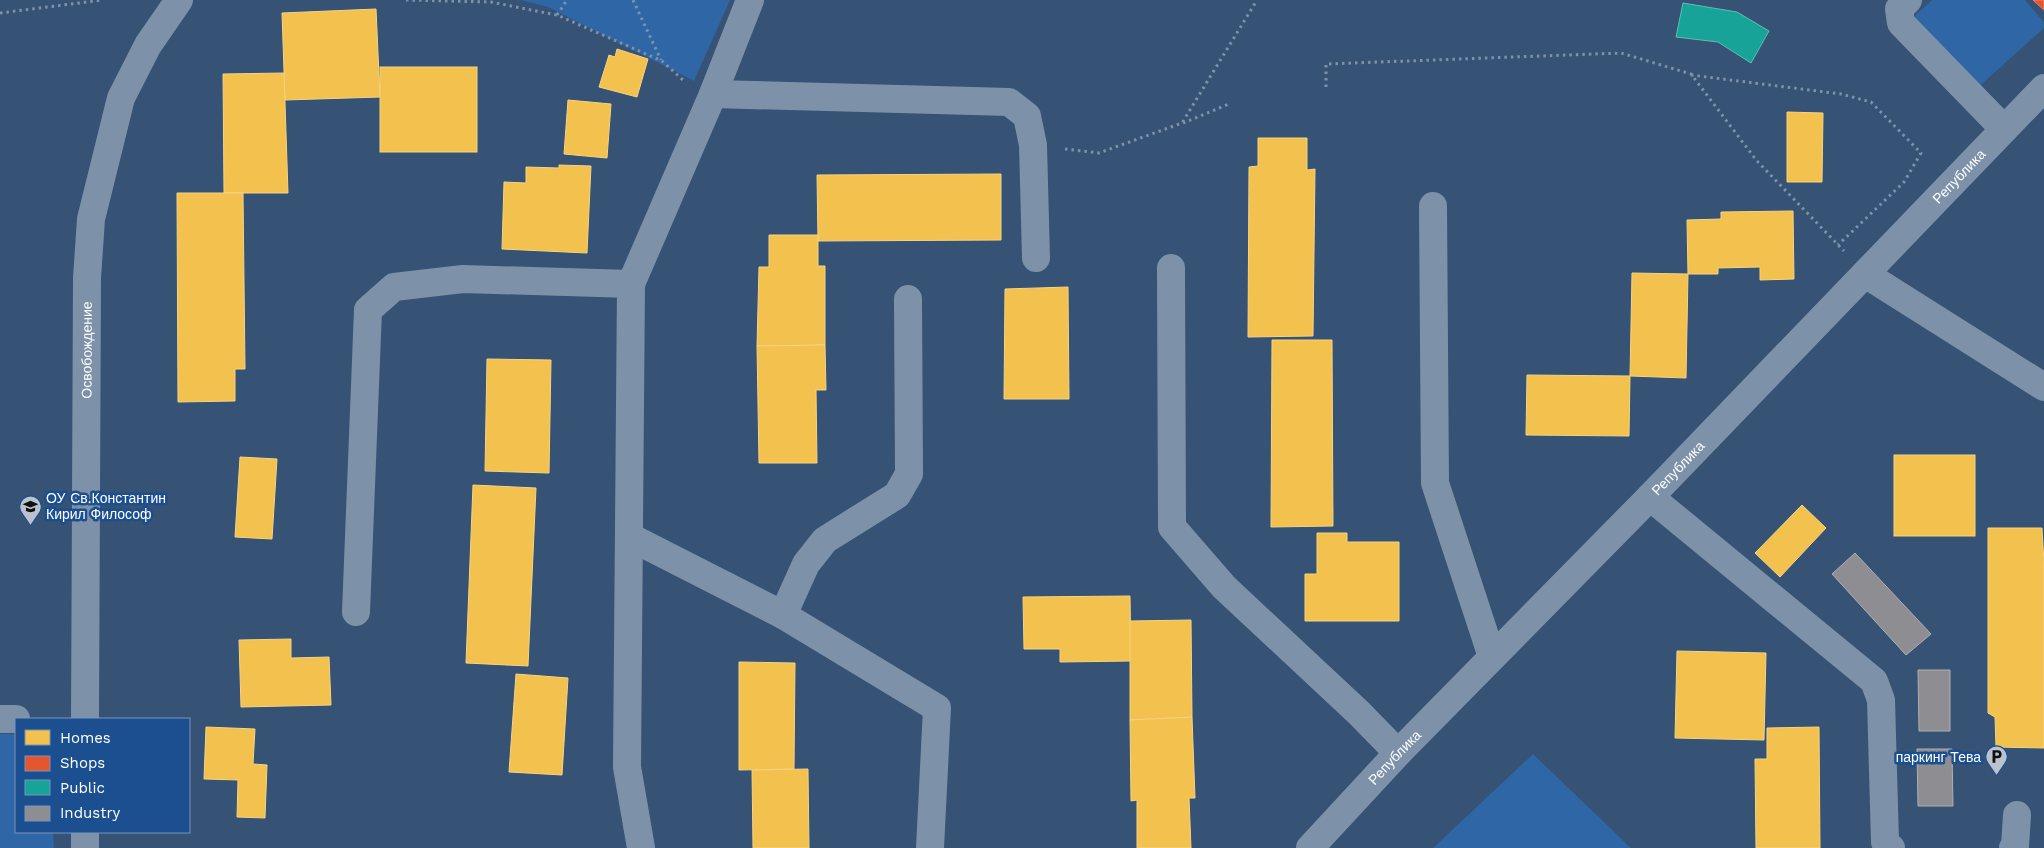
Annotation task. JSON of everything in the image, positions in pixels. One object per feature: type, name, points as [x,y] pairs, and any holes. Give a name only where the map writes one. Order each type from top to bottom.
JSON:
[{"type":"street","name":"Освобождение","points":[[78,718],[86,278],[91,219],[121,98],[148,45],[179,0]]},
{"type":"street","points":[[641,848],[627,767],[631,284],[711,98],[750,0]]},
{"type":"street","points":[[1908,0],[1899,10],[1900,23],[2004,129]]},
{"type":"street","name":"Република","points":[[1310,848],[1398,753],[1650,497],[2044,88]]},
{"type":"street","points":[[711,98],[1009,102],[1027,116],[1033,145],[1036,258]]},
{"type":"street","points":[[1433,206],[1435,483],[1492,657]]},
{"type":"street","points":[[1170,268],[1172,527],[1224,588],[1359,713],[1398,753]]},
{"type":"street","points":[[1864,274],[2044,387]]},
{"type":"street","points":[[356,612],[368,310],[394,287],[463,279],[631,284]]},
{"type":"street","points":[[783,615],[806,564],[825,540],[897,495],[909,474],[908,299]]},
{"type":"street","points":[[1650,497],[1874,681],[1881,700],[1885,842],[1891,848]]},
{"type":"street","points":[[630,537],[783,615],[937,708],[930,848]]},
{"type":"street","points":[[0,719],[15,720]]},
{"type":"street","points":[[2013,848],[2015,846],[2016,815]]},
{"type":"street","points":[[85,833],[85,848]]},
{"type":"path","points":[[0,13],[103,0]]},
{"type":"path","points":[[406,0],[492,1],[557,14],[662,61],[711,98]]},
{"type":"path","points":[[557,14],[567,0]]},
{"type":"path","points":[[633,0],[662,61]]},
{"type":"path","points":[[1182,123],[1257,0]]},
{"type":"path","points":[[1326,87],[1326,64],[1620,53],[1691,74],[1841,94],[1871,102],[1921,153],[1904,182],[1838,246]]},
{"type":"path","points":[[1691,74],[1758,161],[1864,274]]},
{"type":"path","points":[[1033,145],[1099,154],[1229,104]]},
{"type":"shaded area","points":[[521,0],[730,0],[694,81],[548,7]]},
{"type":"shaded area","points":[[1932,0],[2025,0],[2044,22],[2044,28],[1974,91],[1910,20]]},
{"type":"shaded area","points":[[0,734],[15,734],[15,833],[53,833],[54,848],[0,848]]},
{"type":"shaded area","points":[[1533,754],[1631,848],[1433,848]]},
{"type":"building: Homes","points":[[376,9],[380,97],[285,100],[282,13]]},
{"type":"building: Homes","points":[[617,49],[648,59],[637,97],[599,87],[609,55],[615,57]]},
{"type":"building: Homes","points":[[380,67],[477,67],[477,152],[380,152]]},
{"type":"building: Homes","points":[[284,73],[288,193],[224,193],[223,74]]},
{"type":"building: Homes","points":[[568,100],[611,104],[607,158],[564,154]]},
{"type":"building: Homes","points":[[1787,112],[1823,113],[1822,182],[1787,182]]},
{"type":"building: Homes","points":[[1258,138],[1307,138],[1307,170],[1315,169],[1313,336],[1248,337],[1249,167],[1258,166]]},
{"type":"building: Homes","points":[[559,165],[591,166],[587,253],[502,249],[504,182],[526,183],[526,167],[559,168]]},
{"type":"building: Homes","points":[[1001,174],[1001,240],[818,241],[817,175]]},
{"type":"building: Homes","points":[[177,193],[243,193],[245,369],[235,369],[235,401],[178,402]]},
{"type":"building: Homes","points":[[1793,211],[1794,279],[1760,280],[1760,267],[1718,268],[1718,274],[1688,274],[1687,220],[1721,219],[1721,212]]},
{"type":"building: Homes","points":[[769,235],[818,235],[818,266],[825,266],[825,345],[757,346],[759,267],[769,267]]},
{"type":"building: Homes","points":[[1632,273],[1688,274],[1686,378],[1630,376]]},
{"type":"building: Homes","points":[[1068,287],[1069,399],[1004,399],[1005,289]]},
{"type":"building: Homes","points":[[1272,340],[1332,340],[1333,526],[1271,527]]},
{"type":"building: Homes","points":[[825,345],[826,390],[816,390],[817,463],[759,463],[757,346]]},
{"type":"building: Homes","points":[[487,359],[551,360],[549,473],[485,471]]},
{"type":"building: Homes","points":[[1527,375],[1630,376],[1629,436],[1526,435]]},
{"type":"building: Homes","points":[[1894,455],[1975,455],[1975,536],[1894,536]]},
{"type":"building: Homes","points":[[240,457],[277,459],[272,539],[235,537]]},
{"type":"building: Homes","points":[[473,485],[536,488],[528,666],[466,663]]},
{"type":"building: Homes","points":[[1802,505],[1826,528],[1780,577],[1755,553]]},
{"type":"building: Homes","points":[[1988,528],[2042,528],[2044,563],[2044,748],[1996,747],[1995,717],[1988,713]]},
{"type":"building: Homes","points":[[1317,533],[1347,533],[1347,542],[1399,542],[1399,621],[1305,621],[1305,574],[1317,574]]},
{"type":"building: Homes","points":[[1130,596],[1131,661],[1060,662],[1060,649],[1024,649],[1023,597]]},
{"type":"building: Homes","points":[[1191,620],[1192,717],[1130,720],[1130,621]]},
{"type":"building: Homes","points":[[291,639],[291,658],[329,657],[331,705],[241,707],[239,640]]},
{"type":"building: Homes","points":[[1677,651],[1766,653],[1764,740],[1675,738]]},
{"type":"building: Homes","points":[[739,662],[795,663],[794,769],[739,770]]},
{"type":"building: Homes","points":[[516,674],[568,678],[562,775],[509,772]]},
{"type":"building: Homes","points":[[1192,717],[1195,798],[1189,798],[1191,848],[1137,848],[1137,800],[1131,801],[1130,720]]},
{"type":"building: Homes","points":[[206,727],[255,729],[253,764],[267,765],[265,818],[237,817],[238,780],[204,779]]},
{"type":"building: Homes","points":[[1819,727],[1820,848],[1756,848],[1755,759],[1767,759],[1767,728]]},
{"type":"building: Homes","points":[[808,769],[809,848],[753,848],[752,770]]},
{"type":"building: Shops","points":[[2033,0],[2044,0],[2044,10]]},
{"type":"building: Public","points":[[1683,3],[1737,12],[1769,31],[1751,63],[1718,42],[1676,37]]},
{"type":"building: Industry","points":[[1855,553],[1931,634],[1906,655],[1832,574]]},
{"type":"building: Industry","points":[[1918,670],[1950,670],[1950,731],[1919,731]]},
{"type":"building: Industry","points":[[1917,749],[1952,749],[1953,806],[1918,806]]},
{"type":"place","name":"ОУ Св.Константин Кирил Философ","points":[[30,525]]},
{"type":"place","name":"паркинг Тева","points":[[1997,776]]}]
